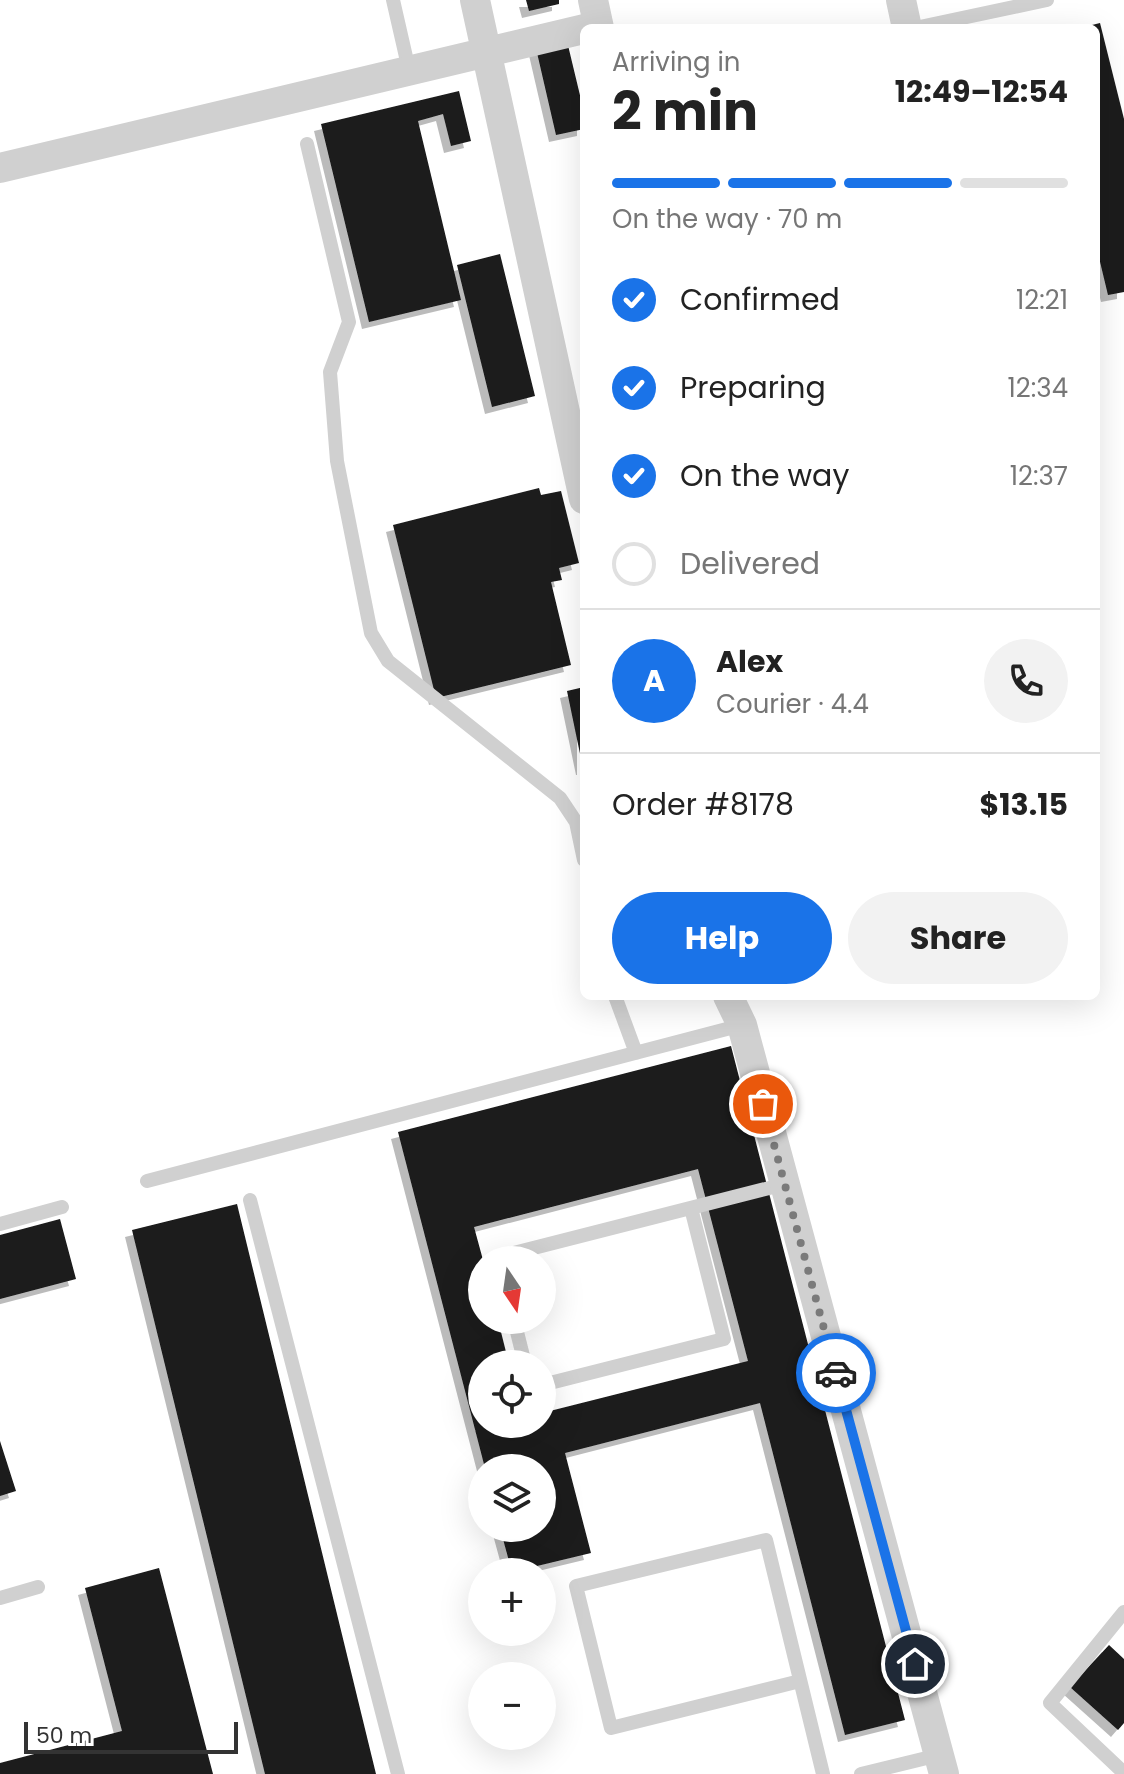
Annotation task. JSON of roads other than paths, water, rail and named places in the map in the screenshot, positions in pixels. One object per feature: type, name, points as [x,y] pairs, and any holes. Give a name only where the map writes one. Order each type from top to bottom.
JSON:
[{"type":"street","points":[[475,0],[580,481]]},
{"type":"street","points":[[901,0],[906,24]]},
{"type":"street","points":[[0,168],[486,52],[580,26]]},
{"type":"street","points":[[730,1000],[742,1025],[942,1764]]},
{"type":"lane","points":[[393,0],[409,70]]},
{"type":"lane","points":[[934,24],[1047,0]]},
{"type":"lane","points":[[307,144],[349,322],[330,372],[337,461],[371,633],[388,661],[560,798],[576,822],[580,841]]},
{"type":"lane","points":[[616,1000],[636,1053]]},
{"type":"lane","points":[[147,1181],[742,1025]]},
{"type":"lane","points":[[541,1246],[785,1184]]},
{"type":"lane","points":[[250,1200],[398,1774]]},
{"type":"lane","points":[[0,1224],[62,1207]]},
{"type":"lane","points":[[556,1381],[724,1339],[691,1208]]},
{"type":"lane","points":[[800,1681],[611,1728],[576,1586],[766,1540],[823,1774]]},
{"type":"lane","points":[[0,1598],[38,1587]]},
{"type":"lane","points":[[1124,1612],[1050,1703],[1124,1773]]},
{"type":"lane","points":[[861,1774],[942,1764]]}]
